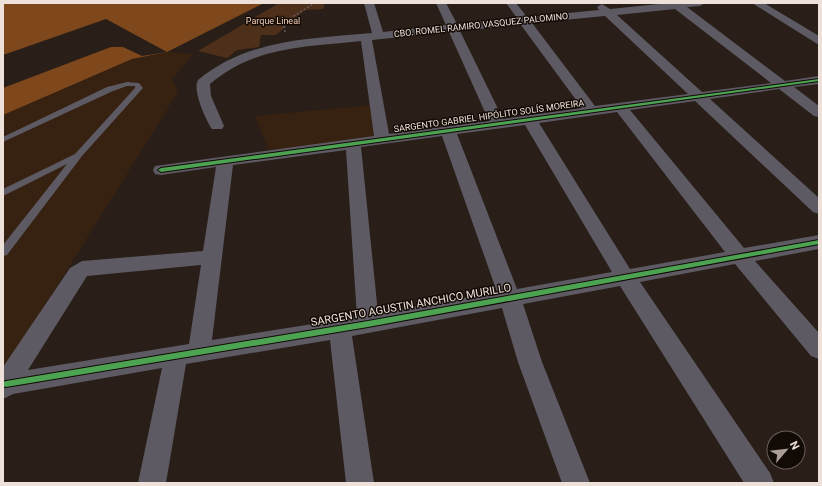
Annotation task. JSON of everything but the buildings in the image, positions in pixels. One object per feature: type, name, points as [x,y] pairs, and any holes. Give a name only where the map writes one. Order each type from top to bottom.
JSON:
[{"type":"street","points":[[369,3],[382,140]]},
{"type":"street","points":[[440,3],[454,29],[498,124]]},
{"type":"street","points":[[512,3],[591,111]]},
{"type":"street","name":"CBO. ROMEL RAMIRO VASQUEZ PALOMINO","points":[[217,126],[204,96],[203,83],[221,67],[242,56],[262,50],[288,45],[524,21],[603,8],[700,3]]},
{"type":"street","points":[[757,3],[819,41]]},
{"type":"street","points":[[675,4],[819,113]]},
{"type":"street","points":[[603,8],[819,208]]},
{"type":"street","name":"SARGENTO GABRIEL HIPÓLITO SOLÍS MOREIRA","points":[[161,170],[819,80]]},
{"type":"street","points":[[620,107],[740,256],[819,349]]},
{"type":"street","points":[[530,120],[625,277],[760,483]]},
{"type":"street","points":[[448,131],[510,298],[530,362],[576,483]]},
{"type":"street","points":[[354,144],[368,324]]},
{"type":"street","points":[[152,483],[188,353],[211,258],[225,162]]},
{"type":"street","name":"SARGENTO AGUSTIN ANCHICO MURILLO","points":[[5,386],[188,353],[368,324],[819,242]]},
{"type":"street","points":[[5,386],[77,273],[82,269],[211,258]]},
{"type":"street","points":[[340,328],[360,483]]},
{"type":"lane","points":[[3,140],[110,89],[127,84],[137,84],[139,88],[79,154],[3,252]]},
{"type":"lane","points":[[3,194],[79,154]]},
{"type":"path","points":[[288,45],[284,26],[289,19],[315,3]]},
{"type":"shaded area","points":[[3,3],[264,3],[167,52],[132,59],[3,115]]},
{"type":"shaded area","points":[[167,52],[193,54],[172,79],[178,92],[3,373],[3,115],[132,59]]},
{"type":"shaded area","points":[[373,105],[380,137],[270,153],[255,116]]},
{"type":"green space","name":"Parque Lineal","points":[[279,3],[325,3],[323,9],[305,10],[276,35],[261,35],[259,47],[237,50],[227,58],[198,51]]},
{"type":"pier","points":[[106,19],[167,52],[142,56],[123,47],[111,47],[3,88],[3,55]]},
{"type":"cycle path","points":[[161,170],[819,80]]},
{"type":"cycle path","points":[[6,384],[368,324],[819,242]]}]
